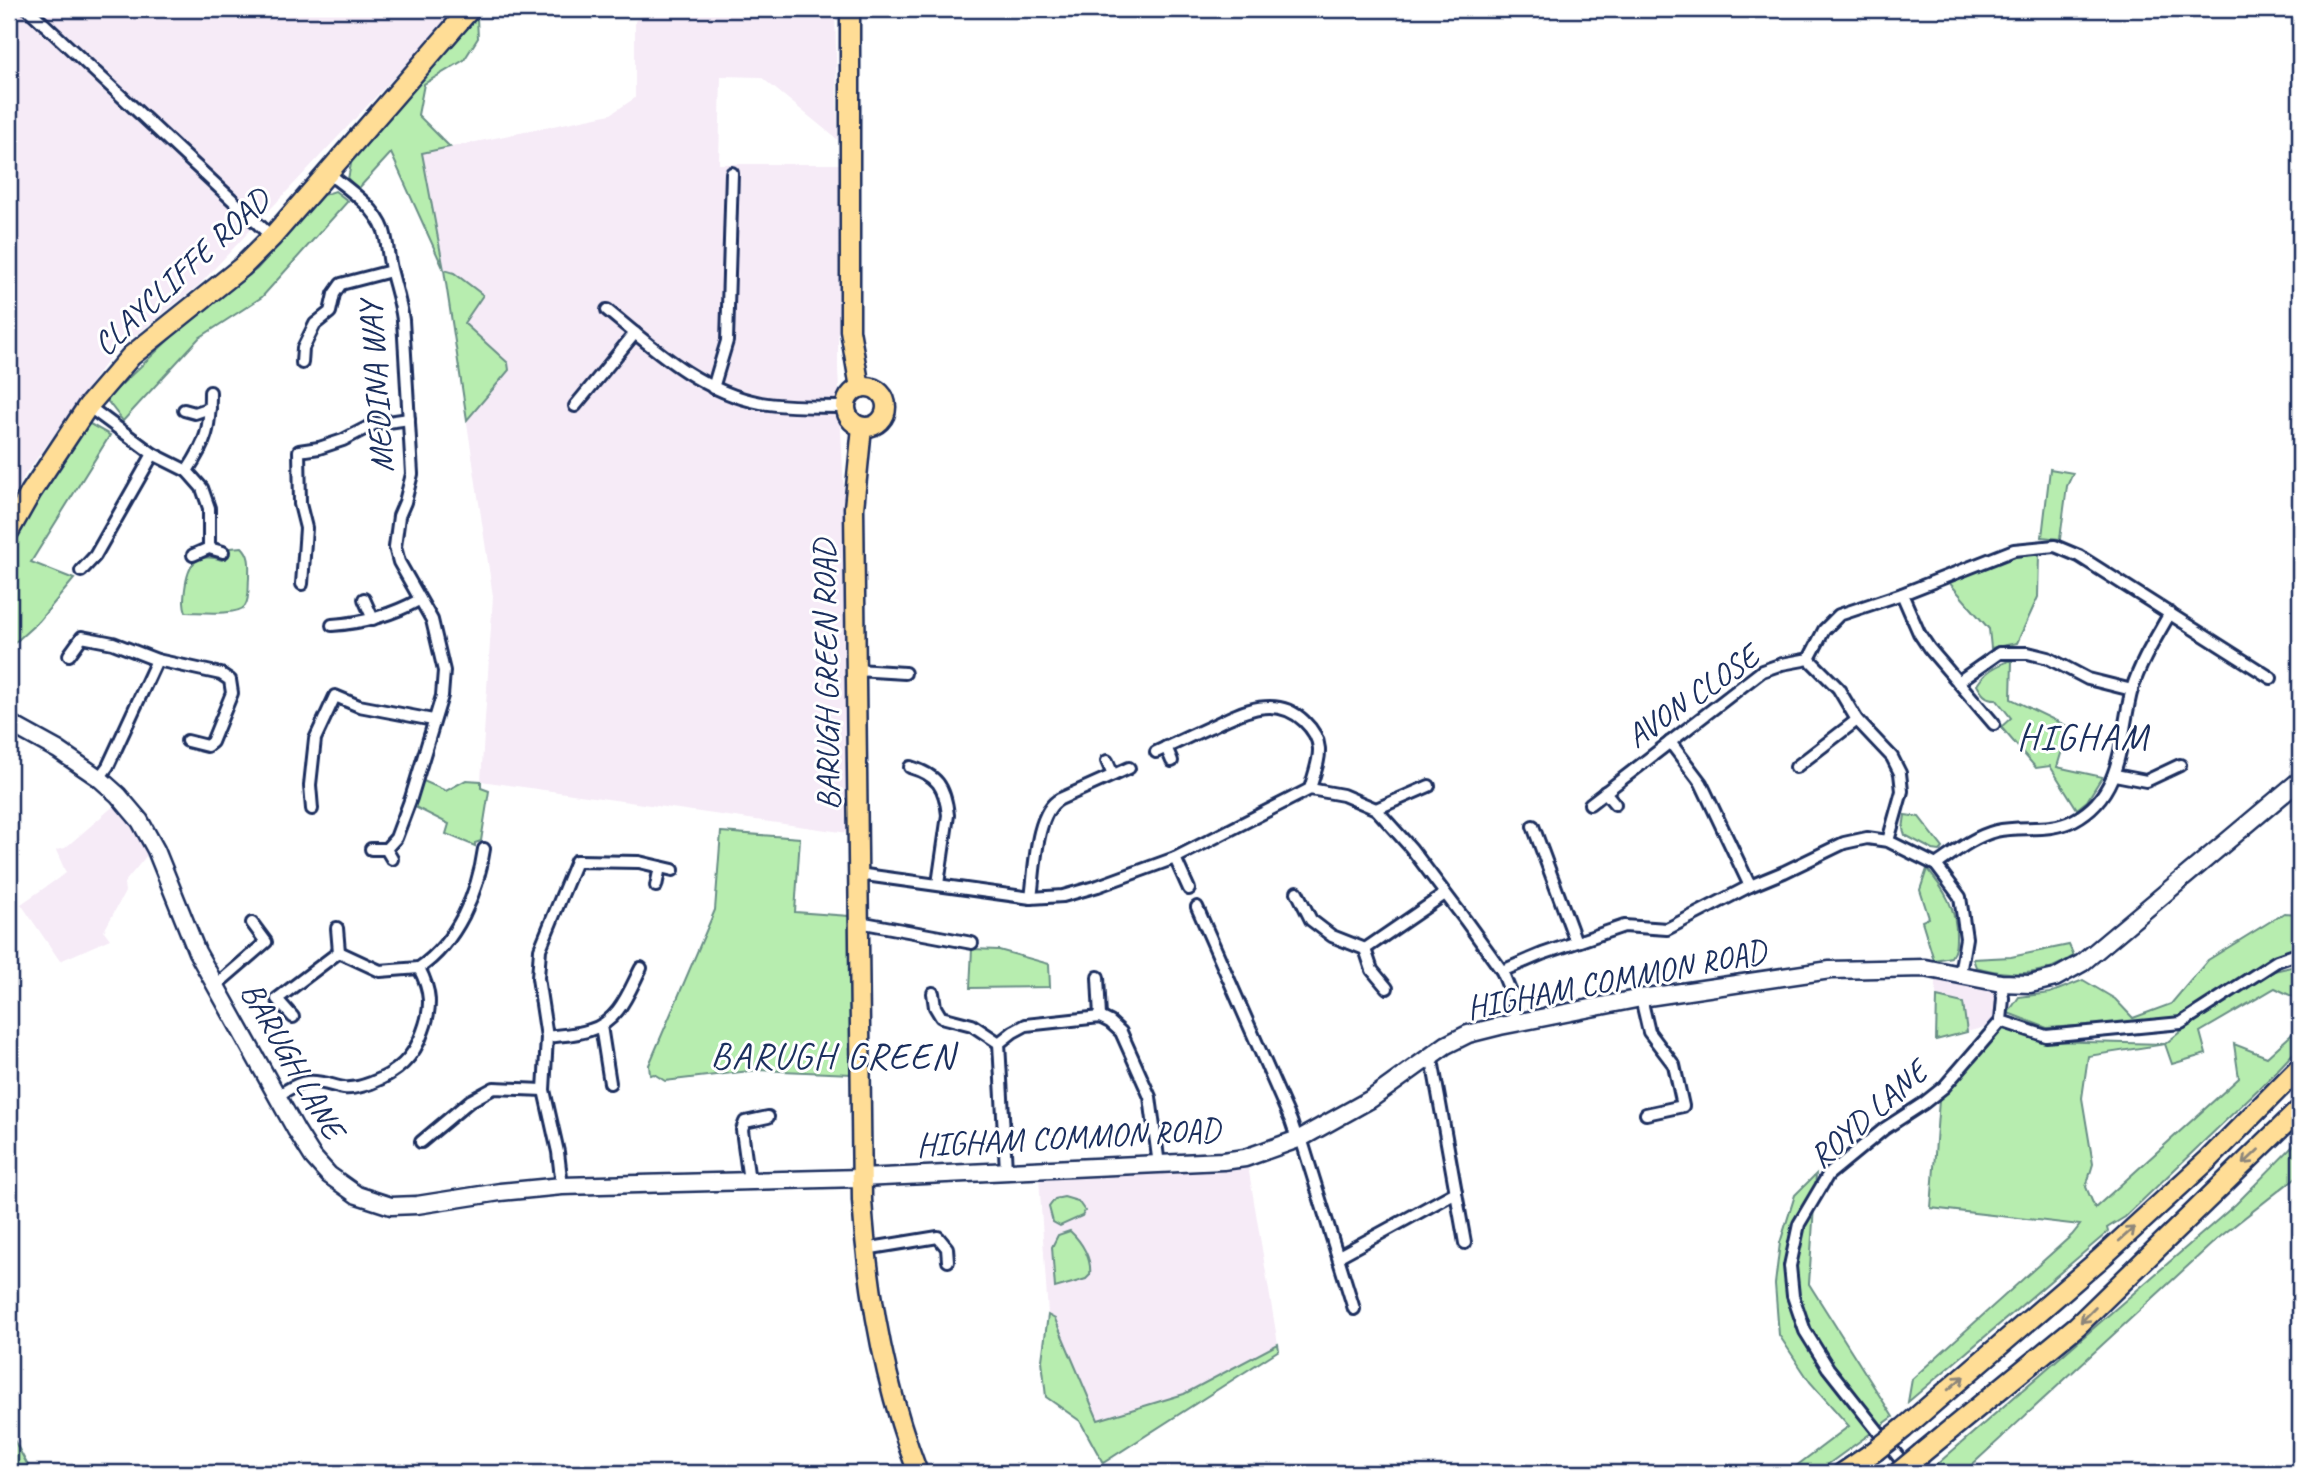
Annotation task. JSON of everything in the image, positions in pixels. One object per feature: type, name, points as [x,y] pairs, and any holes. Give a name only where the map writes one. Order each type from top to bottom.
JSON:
[{"type":"highway","name":"CLAYCLIFFE ROAD","points":[[9,531],[31,492],[88,406],[131,356],[242,267],[272,237],[470,9]]},
{"type":"highway","points":[[1843,1473],[1904,1428],[2140,1223],[2209,1159],[2300,1067]]},
{"type":"highway","points":[[1898,1473],[2077,1326],[2300,1109]]},
{"type":"main road","points":[[850,9],[850,330],[860,388]]},
{"type":"main road","points":[[867,387],[883,397],[886,409],[878,423],[862,427],[852,421],[846,407],[851,394],[867,387]]},
{"type":"main road","name":"BARUGH GREEN ROAD","points":[[862,427],[854,508],[861,1178],[865,1249],[875,1324],[893,1398],[918,1473]]},
{"type":"street","points":[[35,11],[272,237]]},
{"type":"street","name":"MEDINA WAY","points":[[328,173],[363,202],[378,219],[400,297],[412,474],[399,516],[395,547],[398,562],[432,620],[444,671],[442,696],[396,838],[389,854],[371,849]]},
{"type":"street","points":[[713,388],[727,341],[732,173]]},
{"type":"street","points":[[302,363],[303,348],[315,324],[330,312],[334,295],[341,284],[391,271]]},
{"type":"street","points":[[607,310],[678,367],[713,388],[773,405],[846,407]]},
{"type":"street","points":[[575,406],[635,333]]},
{"type":"street","points":[[187,471],[202,448],[210,423],[210,392]]},
{"type":"street","points":[[88,406],[153,454],[187,471],[202,488],[209,508],[209,548]]},
{"type":"street","points":[[184,410],[195,413],[210,408]]},
{"type":"street","points":[[302,584],[306,528],[300,504],[299,451],[320,448],[343,440],[374,424],[409,419]]},
{"type":"street","points":[[81,571],[95,556],[153,454]]},
{"type":"street","points":[[1810,659],[1825,630],[1839,615],[2014,551],[2055,546],[2079,556],[2271,678]]},
{"type":"street","points":[[193,555],[209,548],[223,552]]},
{"type":"street","points":[[1902,594],[1919,633],[1994,724]]},
{"type":"street","points":[[364,599],[373,619]]},
{"type":"street","points":[[332,625],[352,624],[392,614],[419,600]]},
{"type":"street","points":[[1936,865],[1978,837],[1998,830],[2046,829],[2074,820],[2098,802],[2115,775],[2132,690],[2143,657],[2171,613]]},
{"type":"street","points":[[69,655],[82,637],[113,643],[157,660],[221,674],[230,680],[232,693],[212,742],[201,746],[187,741]]},
{"type":"street","points":[[1958,682],[1999,653],[2028,653],[2048,658],[2088,680],[2132,690]]},
{"type":"street","name":"AVON CLOSE","points":[[1590,804],[1762,671],[1810,659],[1838,688],[1857,720],[1892,757],[1900,774],[1902,791],[1888,841]]},
{"type":"street","points":[[99,778],[108,766],[157,660]]},
{"type":"street","points":[[856,670],[905,673]]},
{"type":"street","points":[[312,809],[310,785],[315,739],[335,696],[359,706],[433,720]]},
{"type":"street","points":[[1172,761],[1161,750],[1246,709],[1265,706],[1284,708],[1298,715],[1320,741],[1320,754],[1310,789]]},
{"type":"street","points":[[1796,767],[1857,720]]},
{"type":"street","name":"BARUGH LANE","points":[[9,723],[58,750],[99,778],[140,821],[158,854],[197,952],[307,1148],[329,1175],[357,1195],[391,1206],[562,1186],[861,1178]]},
{"type":"street","points":[[1670,742],[1701,783],[1750,886]]},
{"type":"street","points":[[1107,761],[1113,775]]},
{"type":"street","points":[[2115,775],[2146,781],[2180,765]]},
{"type":"street","points":[[910,767],[934,777],[947,805],[938,884]]},
{"type":"street","points":[[1031,898],[1041,826],[1048,809],[1060,799],[1129,768]]},
{"type":"street","name":"HIGHAM COMMON ROAD","points":[[861,1178],[1204,1163],[1245,1158],[1299,1138],[1371,1099],[1431,1054],[1468,1034],[1641,998],[1830,970],[1925,968],[2001,983],[2030,985],[2055,978],[2082,963],[2300,780]]},
{"type":"street","points":[[1376,808],[1429,786]]},
{"type":"street","points":[[858,874],[1031,898],[1063,896],[1175,858],[1310,789],[1343,795],[1376,808],[1411,848],[1502,971],[1513,999],[1516,1023]]},
{"type":"street","points":[[1605,792],[1615,804]]},
{"type":"street","points":[[1533,826],[1576,942]]},
{"type":"street","points":[[1502,971],[1624,926],[1667,929],[1750,886],[1844,843],[1867,838],[1888,841],[1936,865],[1960,897],[1966,938],[1960,974]]},
{"type":"street","points":[[339,953],[380,971],[419,968],[434,958],[449,940],[474,891],[484,849]]},
{"type":"street","points":[[1175,858],[1189,890]]},
{"type":"street","points":[[562,1186],[558,1152],[544,1090],[547,1037],[538,978],[540,949],[576,861],[639,862],[673,870]]},
{"type":"street","points":[[656,886],[660,867]]},
{"type":"street","points":[[1297,892],[1311,920],[1332,936],[1365,949]]},
{"type":"street","points":[[1365,949],[1445,894]]},
{"type":"street","points":[[1197,907],[1299,1138],[1354,1309]]},
{"type":"street","points":[[859,922],[972,943]]},
{"type":"street","points":[[215,986],[266,942],[252,923]]},
{"type":"street","points":[[337,928],[339,953]]},
{"type":"street","points":[[1365,949],[1372,970],[1387,988]]},
{"type":"street","points":[[293,1017],[273,1002],[339,953]]},
{"type":"street","points":[[2001,983],[2001,1021],[2046,1037],[2181,1023],[2277,961],[2300,953]]},
{"type":"street","points":[[277,1096],[308,1081],[345,1088],[360,1087],[385,1077],[402,1066],[416,1048],[425,1028],[430,999],[427,984],[419,968]]},
{"type":"street","points":[[547,1037],[590,1031],[601,1026],[613,1017],[622,1004],[641,968]]},
{"type":"street","points":[[1098,977],[1100,1017]]},
{"type":"street","points":[[933,993],[935,1007],[941,1017],[972,1025],[999,1043]]},
{"type":"street","points":[[1641,998],[1649,1032],[1674,1065],[1683,1106],[1646,1114]]},
{"type":"street","points":[[999,1043],[1026,1025],[1100,1017],[1110,1022],[1121,1032],[1150,1097],[1159,1165]]},
{"type":"street","name":"ROYD LANE","points":[[1911,1473],[1828,1368],[1805,1331],[1793,1296],[1790,1266],[1800,1224],[1828,1175],[1884,1129],[1944,1087],[2001,1021]]},
{"type":"street","points":[[601,1026],[610,1083]]},
{"type":"street","points":[[999,1043],[1006,1171]]},
{"type":"street","points":[[1431,1054],[1465,1242]]},
{"type":"street","points":[[421,1142],[470,1101],[494,1088],[544,1090]]},
{"type":"street","points":[[749,1181],[742,1130],[745,1122],[768,1117]]},
{"type":"street","points":[[1339,1256],[1456,1192]]},
{"type":"street","points":[[865,1249],[938,1237],[947,1248],[948,1261]]},
{"type":"shaded area","points":[[9,9],[458,9],[199,285],[112,354],[25,475],[9,504]]},
{"type":"shaded area","points":[[648,9],[835,9],[838,140],[761,77],[721,76],[719,164],[839,164],[838,368],[844,493],[848,833],[481,781],[493,596],[444,270],[422,153],[611,114],[635,98],[635,21]]},
{"type":"shaded area","points":[[116,804],[135,828],[148,854],[124,883],[125,892],[104,931],[110,939],[60,961],[21,904],[66,873],[56,850],[65,848]]},
{"type":"shaded area","points":[[1936,976],[1990,985],[1995,993],[1997,1012],[1989,1026],[1936,1040]]},
{"type":"shaded area","points":[[1248,1166],[1278,1344],[1184,1394],[1097,1420],[1055,1320],[1048,1315],[1039,1177],[1158,1174]]},
{"type":"green space","points":[[477,18],[478,38],[464,60],[424,84],[418,115],[450,147],[422,153],[444,270],[391,153],[358,189],[348,179],[353,154]]},
{"type":"green space","points":[[335,191],[348,201],[262,297],[199,338],[123,421],[106,399],[195,315],[257,269],[323,195]]},
{"type":"green space","points":[[444,270],[454,273],[483,295],[464,323],[508,363],[509,370],[467,420]]},
{"type":"green space","points":[[90,424],[110,435],[31,562],[74,579],[39,621],[9,648],[9,545],[83,426]]},
{"type":"green space","points":[[2050,469],[2073,473],[2067,486],[2060,539],[2042,537]]},
{"type":"green space","points":[[242,547],[247,554],[249,565],[245,606],[227,612],[186,612],[186,580],[195,562],[206,558],[222,560],[230,548]]},
{"type":"green space","points":[[2039,554],[2038,597],[2017,643],[1991,648],[1989,629],[1947,580],[2017,556]]},
{"type":"green space","points":[[2012,661],[2011,699],[2069,727],[2057,767],[2102,777],[2087,801],[2077,809],[2050,766],[2036,768],[2001,727],[2011,718],[1996,699],[1984,695],[1977,685],[1991,670]]},
{"type":"green space","points":[[419,779],[446,791],[466,780],[481,781],[481,788],[489,791],[481,841],[475,843],[475,846],[446,834],[449,824],[413,806]]},
{"type":"green space","points":[[1905,815],[1919,817],[1943,848],[1940,851],[1933,850],[1905,835]]},
{"type":"green space","points":[[721,832],[800,838],[795,912],[849,916],[852,1074],[758,1070],[665,1081],[654,1074],[650,1075],[649,1065],[715,910]]},
{"type":"green space","points":[[1927,869],[1948,900],[1956,926],[1955,947],[1951,957],[1934,960],[1922,921],[1929,918],[1920,890]]},
{"type":"green space","points":[[2284,913],[2300,914],[2300,948],[2276,955],[2179,1019],[2047,1028],[2008,1013],[2019,997],[2050,993],[2083,980],[2115,999],[2133,1018],[2171,1004],[2208,960]]},
{"type":"green space","points":[[2069,945],[2074,956],[2051,968],[2035,972],[1992,971],[1976,967],[1973,959],[2011,957]]},
{"type":"green space","points":[[972,949],[999,950],[1049,964],[1050,987],[970,988]]},
{"type":"green space","points":[[2300,965],[2300,1002],[2275,988],[2200,1032],[2206,1054],[2172,1064],[2165,1044],[2200,1016],[2274,971]]},
{"type":"green space","points":[[1937,997],[1963,1003],[1967,1032],[1936,1040]]},
{"type":"green space","points":[[2004,1027],[2045,1041],[2165,1044],[2088,1056],[2082,1098],[2093,1164],[2086,1187],[2095,1208],[2239,1078],[2234,1044],[2267,1057],[2300,1027],[2300,1046],[2125,1217],[2107,1228],[2108,1232],[1908,1402],[1912,1379],[2080,1225],[1931,1208],[1939,1100]]},
{"type":"green space","points":[[2300,1139],[2300,1174],[2216,1240],[1963,1473],[1927,1473],[2236,1204]]},
{"type":"green space","points":[[1816,1174],[1809,1284],[1893,1417],[1816,1473],[1787,1473],[1849,1426],[1810,1382],[1779,1335],[1775,1284],[1780,1243],[1795,1195]]},
{"type":"green space","points":[[1064,1197],[1078,1201],[1085,1211],[1082,1216],[1060,1226],[1053,1222],[1049,1207],[1055,1199]]},
{"type":"green space","points":[[1070,1231],[1085,1251],[1090,1275],[1086,1279],[1055,1288],[1052,1247],[1058,1235]]},
{"type":"green space","points":[[1048,1315],[1055,1319],[1098,1420],[1184,1394],[1278,1344],[1279,1350],[1103,1463],[1080,1421],[1046,1397],[1042,1360]]},
{"type":"green space","points":[[9,1431],[32,1473],[9,1473]]},
{"type":"district","name":"HIGHAM","points":[[2083,736]]},
{"type":"district","name":"BARUGH GREEN","points":[[833,1055]]}]
